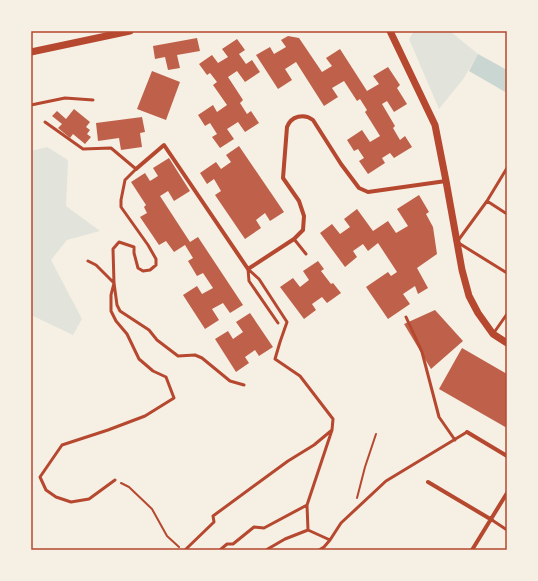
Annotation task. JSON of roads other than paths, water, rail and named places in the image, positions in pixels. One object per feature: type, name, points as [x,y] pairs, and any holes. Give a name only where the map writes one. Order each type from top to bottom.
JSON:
[{"type":"street","points":[[31,52],[130,31]]},
{"type":"street","points":[[390,31],[435,125],[468,296],[478,313],[494,334],[507,343]]},
{"type":"street","points":[[136,169],[164,145],[248,269],[294,238],[303,230],[304,216],[299,201],[283,178],[287,127],[292,118],[304,116],[313,120],[341,164],[359,188],[368,192],[446,181]]},
{"type":"street","points":[[467,432],[507,456]]},
{"type":"street","points":[[428,482],[491,520]]},
{"type":"street","points":[[472,550],[507,493]]},
{"type":"lane","points":[[31,105],[65,98],[93,100]]},
{"type":"lane","points":[[45,122],[83,149],[111,148],[136,169],[125,180],[121,207],[151,250],[156,259],[156,265],[150,270],[143,271],[138,268],[134,247],[119,242],[114,249],[114,283],[117,305],[120,311],[148,330],[157,340],[178,356],[195,355],[202,358],[230,381],[244,385]]},
{"type":"lane","points":[[507,168],[457,242],[507,273]]},
{"type":"lane","points":[[486,201],[507,214]]},
{"type":"lane","points":[[294,238],[306,254]]},
{"type":"lane","points":[[88,262],[96,264],[114,283]]},
{"type":"lane","points":[[248,269],[259,279],[287,322],[275,359],[300,376],[333,419],[332,430],[307,505],[308,530]]},
{"type":"lane","points":[[248,269],[249,281],[278,323]]},
{"type":"lane","points":[[114,283],[111,295],[111,311],[116,321],[127,334],[139,360],[153,371],[166,377],[174,398],[145,416],[62,445],[40,477],[46,490],[56,497],[71,502],[89,499],[115,480]]},
{"type":"lane","points":[[494,334],[507,314]]},
{"type":"lane","points":[[406,317],[422,352],[439,417],[455,440]]},
{"type":"lane","points":[[184,550],[214,522],[213,516],[288,460],[314,445],[332,430]]},
{"type":"lane","points":[[319,550],[324,547],[354,510],[386,481],[467,432]]},
{"type":"lane","points":[[220,550],[227,544],[233,544],[254,527],[264,528],[307,505]]},
{"type":"lane","points":[[491,520],[507,530]]},
{"type":"lane","points":[[266,550],[285,539],[308,530],[330,540]]}]
